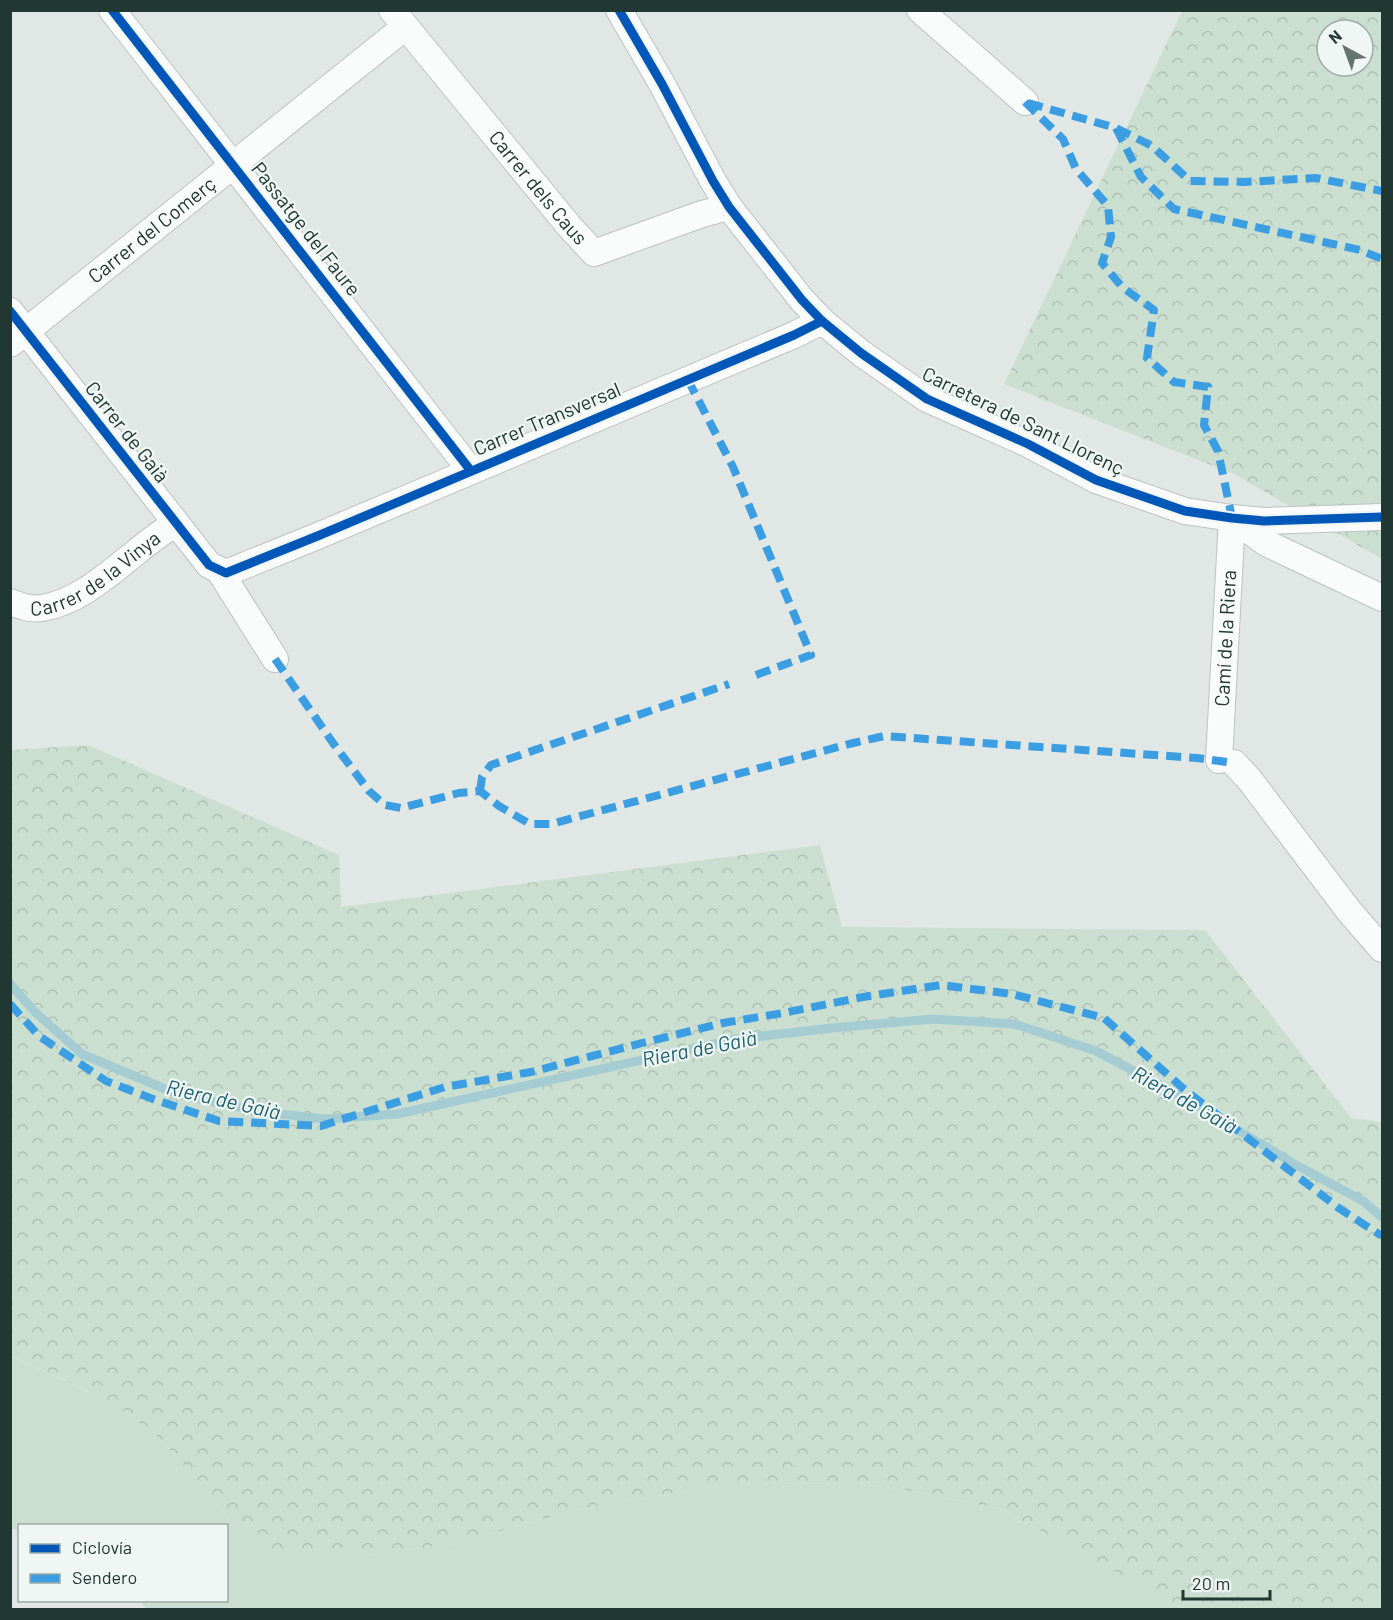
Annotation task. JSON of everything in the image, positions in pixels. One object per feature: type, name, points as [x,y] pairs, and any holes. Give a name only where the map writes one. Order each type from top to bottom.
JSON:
[{"type":"street","name":"Passatge del Faure","points":[[112,10],[471,471]]},
{"type":"street","name":"Carretera de Sant Llorenç","points":[[619,10],[729,207],[802,300],[822,321],[861,353],[927,399],[1028,444],[1096,480],[1185,511],[1264,520],[1383,517]]},
{"type":"street","points":[[920,10],[1025,102]]},
{"type":"street","name":"Carrer del Comerç","points":[[16,329],[234,165],[398,19]]},
{"type":"street","name":"Carrer dels Caus","points":[[398,19],[594,254],[702,214],[729,207]]},
{"type":"street","name":"Carrer Transversal","points":[[219,570],[226,573],[794,335],[822,321]]},
{"type":"street","name":"Carrer de Gaià","points":[[16,329],[209,565],[219,570],[275,658]]},
{"type":"street","points":[[1232,518],[1266,543],[1383,598]]},
{"type":"street","name":"Camí de la Riera","points":[[1232,518],[1227,761],[1249,779],[1349,911],[1383,949]]},
{"type":"street","name":"Carrer de la Vinya","points":[[10,602],[24,608],[40,609],[61,603],[105,578],[175,523]]},
{"type":"green space","points":[[1182,11],[1382,11],[1382,559],[1234,474],[1004,384]]},
{"type":"green space","points":[[88,745],[339,855],[341,907],[820,845],[842,927],[1205,930],[1351,1118],[1382,1122],[1382,1609],[1185,1609],[1000,1509],[906,1490],[852,1483],[707,1487],[573,1511],[453,1544],[367,1555],[278,1555],[243,1537],[217,1503],[160,1438],[116,1406],[74,1384],[11,1356],[11,750]]},
{"type":"green space","points":[[10,1356],[116,1406],[160,1438],[217,1503],[243,1537],[367,1555],[453,1544],[573,1511],[707,1487],[852,1483],[906,1490],[1000,1509],[1185,1609],[147,1609],[140,1602],[228,1602],[228,1524],[18,1524],[18,1530],[11,1529]]},
{"type":"waterway","name":"Riera de Gaià","points":[[10,984],[36,1013],[82,1054],[177,1094],[262,1112],[325,1119],[397,1114],[737,1039],[933,1019],[1015,1024],[1096,1051],[1177,1094],[1298,1166],[1363,1201],[1382,1217]]},
{"type":"marked path","points":[[1025,102],[1063,139],[1076,169],[1108,206],[1111,237],[1102,263],[1122,287],[1154,310],[1147,358],[1174,382],[1208,387],[1204,425],[1218,451],[1232,518]]},
{"type":"marked path","points":[[1028,103],[1116,128],[1152,146],[1190,181],[1244,182],[1316,178],[1382,191]]},
{"type":"marked path","points":[[1116,128],[1141,177],[1174,209],[1360,250],[1382,259]]},
{"type":"marked path","points":[[688,380],[733,467],[811,655],[753,676]]},
{"type":"marked path","points":[[275,659],[369,791],[385,805],[401,808],[459,793],[480,791],[499,806],[530,824],[551,824],[884,736],[1197,758],[1234,763]]},
{"type":"marked path","points":[[480,791],[482,777],[491,765],[729,684]]},
{"type":"marked path","points":[[10,1004],[39,1036],[106,1081],[219,1121],[321,1126],[445,1087],[531,1072],[723,1023],[941,985],[1012,994],[1104,1018],[1185,1090],[1340,1209],[1382,1236]]},
{"type":"cycle path","points":[[112,10],[471,471]]},
{"type":"cycle path","points":[[619,10],[729,207],[802,300],[822,321],[861,353],[927,399],[1028,444],[1096,480],[1185,511],[1264,521],[1382,517]]},
{"type":"cycle path","points":[[10,311],[209,565],[226,573],[794,335],[822,321]]}]
